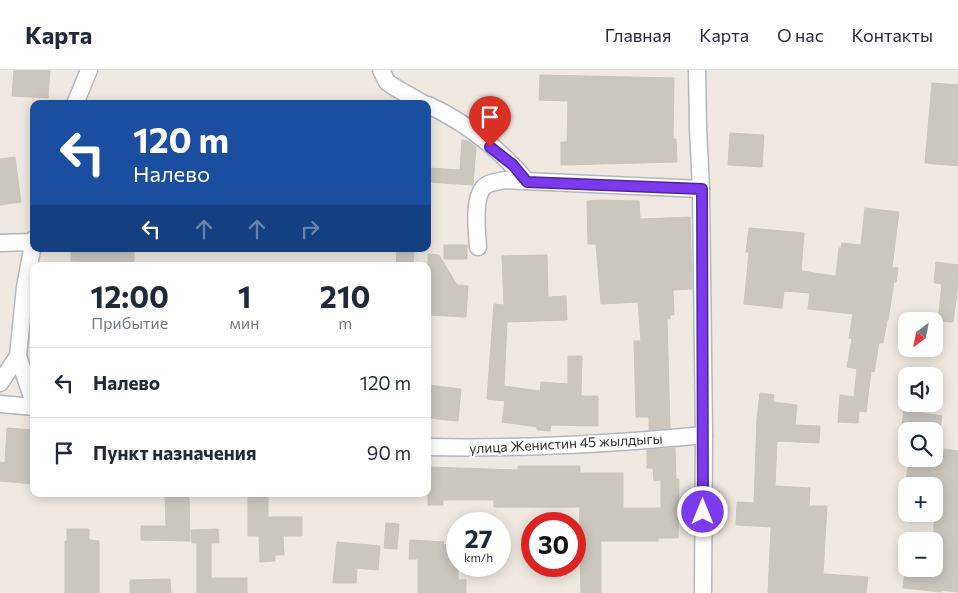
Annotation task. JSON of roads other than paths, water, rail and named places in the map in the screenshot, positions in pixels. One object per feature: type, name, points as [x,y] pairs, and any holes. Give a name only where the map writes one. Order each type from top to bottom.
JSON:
[{"type":"street","points":[[77,100],[88,70]]},
{"type":"street","points":[[381,70],[388,82],[417,100]]},
{"type":"street","points":[[698,70],[698,128],[702,189],[703,593]]},
{"type":"street","points":[[431,106],[468,128],[513,165],[527,182]]},
{"type":"street","points":[[478,248],[477,209],[480,193],[484,187],[492,182],[505,180],[702,189]]},
{"type":"street","points":[[0,243],[30,240]]},
{"type":"street","points":[[30,382],[24,350],[25,287],[31,252]]},
{"type":"street","points":[[0,383],[24,350]]},
{"type":"street","points":[[0,404],[30,407]]},
{"type":"street","name":"улица Женистин 45 жылдыгы","points":[[431,447],[490,449],[551,447],[629,443],[704,435]]}]
